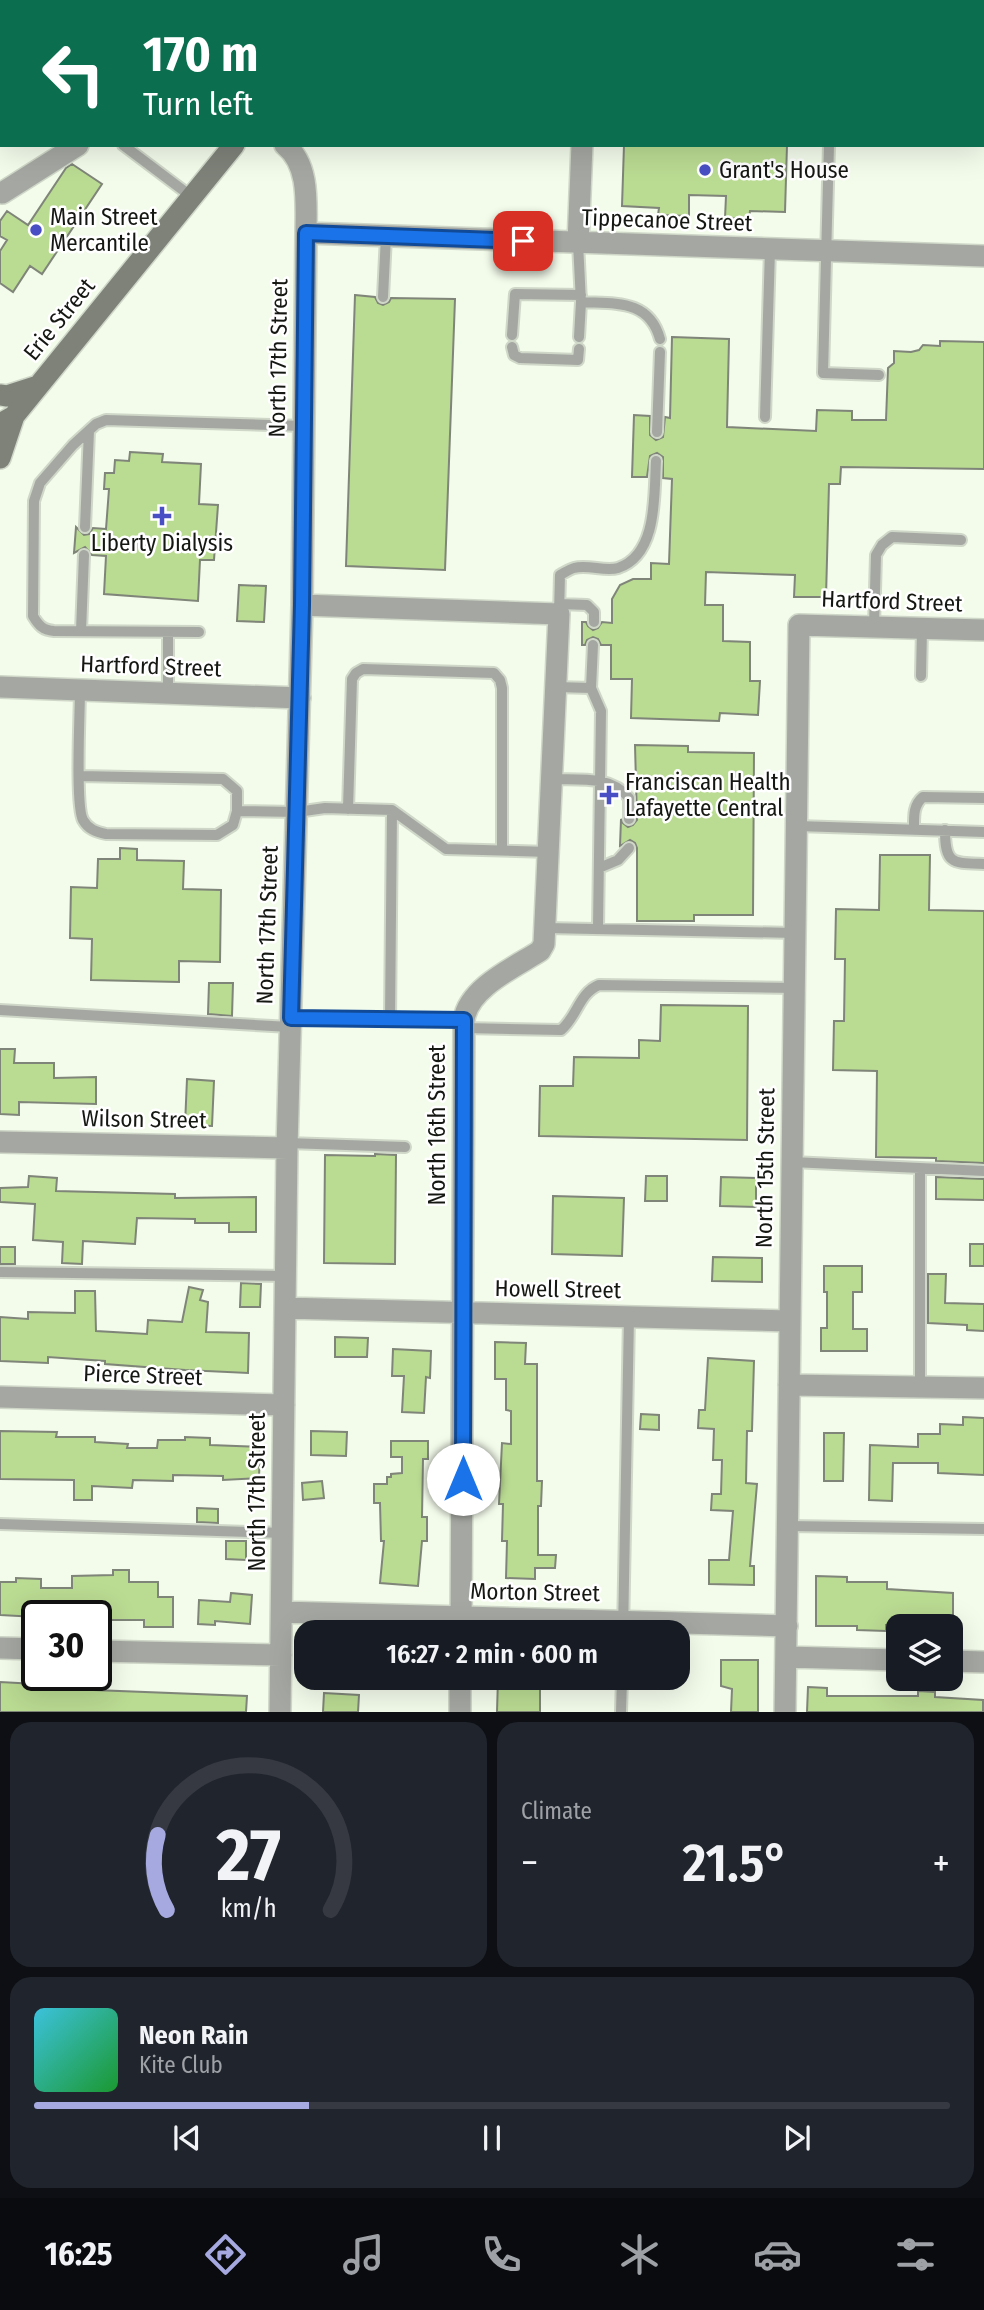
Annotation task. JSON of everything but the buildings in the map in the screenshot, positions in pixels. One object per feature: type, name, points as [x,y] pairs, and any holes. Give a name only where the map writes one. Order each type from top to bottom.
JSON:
[{"type":"street","points":[[2,193],[75,147]]},
{"type":"street","name":"Erie Street","points":[[7,420],[38,386],[232,147]]},
{"type":"street","name":"North 17th Street","points":[[280,1712],[287,1146],[302,605],[306,233],[305,182],[292,151],[287,147]]},
{"type":"street","points":[[578,243],[582,147]]},
{"type":"street","name":"Tippecanoe Street","points":[[306,233],[984,256]]},
{"type":"street","points":[[0,396],[38,386]]},
{"type":"street","points":[[0,458],[7,420]]},
{"type":"street","points":[[302,605],[559,609]]},
{"type":"street","name":"North 16th Street","points":[[461,1620],[465,1011],[474,996],[540,951],[544,944],[559,609]]},
{"type":"street","name":"Hartford Street","points":[[799,625],[984,630]]},
{"type":"street","name":"North 15th Street","points":[[785,1712],[799,625]]},
{"type":"street","name":"Hartford Street","points":[[0,687],[300,698]]},
{"type":"street","name":"Wilson Street","points":[[0,1142],[287,1146]]},
{"type":"street","name":"Howell Street","points":[[285,1308],[789,1321]]},
{"type":"street","points":[[789,1385],[984,1388]]},
{"type":"street","name":"Pierce Street","points":[[0,1396],[284,1405]]},
{"type":"street","name":"Morton Street","points":[[282,1612],[392,1620]]},
{"type":"street","name":"Morton Street","points":[[690,1627],[787,1626]]},
{"type":"street","points":[[0,1648],[21,1649]]},
{"type":"street","points":[[112,1651],[281,1655]]},
{"type":"street","points":[[787,1657],[886,1660]]},
{"type":"street","points":[[963,1661],[984,1662]]},
{"type":"street","points":[[460,1690],[460,1712]]},
{"type":"lane","points":[[126,147],[192,197]]},
{"type":"lane","points":[[829,147],[823,373],[879,375]]},
{"type":"lane","points":[[383,297],[386,236]]},
{"type":"lane","points":[[578,243],[581,298],[579,337]]},
{"type":"lane","points":[[765,417],[770,249]]},
{"type":"lane","points":[[512,335],[515,294],[630,304],[653,322],[660,340]]},
{"type":"lane","points":[[512,347],[514,355],[520,358],[578,360],[579,349]]},
{"type":"lane","points":[[657,432],[660,352]]},
{"type":"lane","points":[[199,632],[46,630],[38,625],[33,616],[34,501],[40,483],[89,431],[106,420],[304,426]]},
{"type":"lane","points":[[85,527],[89,431]]},
{"type":"lane","points":[[594,622],[594,612],[587,606],[559,609],[560,575],[575,568],[617,569],[632,559],[644,544],[653,522],[656,461]]},
{"type":"lane","points":[[874,626],[876,555],[882,545],[892,537],[961,540]]},
{"type":"lane","points":[[81,631],[84,555]]},
{"type":"lane","points":[[921,676],[922,628]]},
{"type":"lane","points":[[167,693],[168,632]]},
{"type":"lane","points":[[593,645],[591,688],[601,711],[598,928]]},
{"type":"lane","points":[[348,809],[352,679],[356,673],[363,670],[494,673],[502,688],[502,850]]},
{"type":"lane","points":[[555,687],[591,688]]},
{"type":"lane","points":[[80,690],[80,776],[80,804],[83,820],[96,832],[217,835],[233,825],[237,811],[237,791],[223,779],[80,776]]},
{"type":"lane","points":[[552,779],[600,781],[614,785],[629,798],[629,819]]},
{"type":"lane","points":[[914,829],[915,811],[918,801],[923,797],[984,798]]},
{"type":"lane","points":[[237,811],[392,810],[446,849],[549,852]]},
{"type":"lane","points":[[390,1020],[392,810]]},
{"type":"lane","points":[[797,826],[984,832]]},
{"type":"lane","points":[[945,830],[946,854],[950,861],[957,864],[984,864]]},
{"type":"lane","points":[[598,868],[618,860],[629,848]]},
{"type":"lane","points":[[546,928],[795,933]]},
{"type":"lane","points":[[0,1010],[291,1023],[390,1020],[561,1030],[569,1024],[585,995],[591,988],[599,985],[795,988]]},
{"type":"lane","points":[[287,1146],[405,1147]]},
{"type":"lane","points":[[792,1162],[984,1171]]},
{"type":"lane","points":[[920,1168],[920,1386]]},
{"type":"lane","points":[[0,1272],[285,1276]]},
{"type":"lane","points":[[623,1620],[629,1317]]},
{"type":"lane","points":[[0,1524],[283,1533]]},
{"type":"lane","points":[[788,1525],[984,1529]]},
{"type":"lane","points":[[621,1712],[622,1690]]},
{"type":"place","name":"Grant's House","points":[[705,170]]},
{"type":"place","name":"Main Street Mercantile","points":[[36,230]]},
{"type":"place","name":"Liberty Dialysis","points":[[162,516]]},
{"type":"place","name":"Franciscan Health Lafayette Central","points":[[609,795]]},
{"type":"route","points":[[463,1479],[464,1020],[291,1018],[302,605],[306,233],[523,241]]}]
